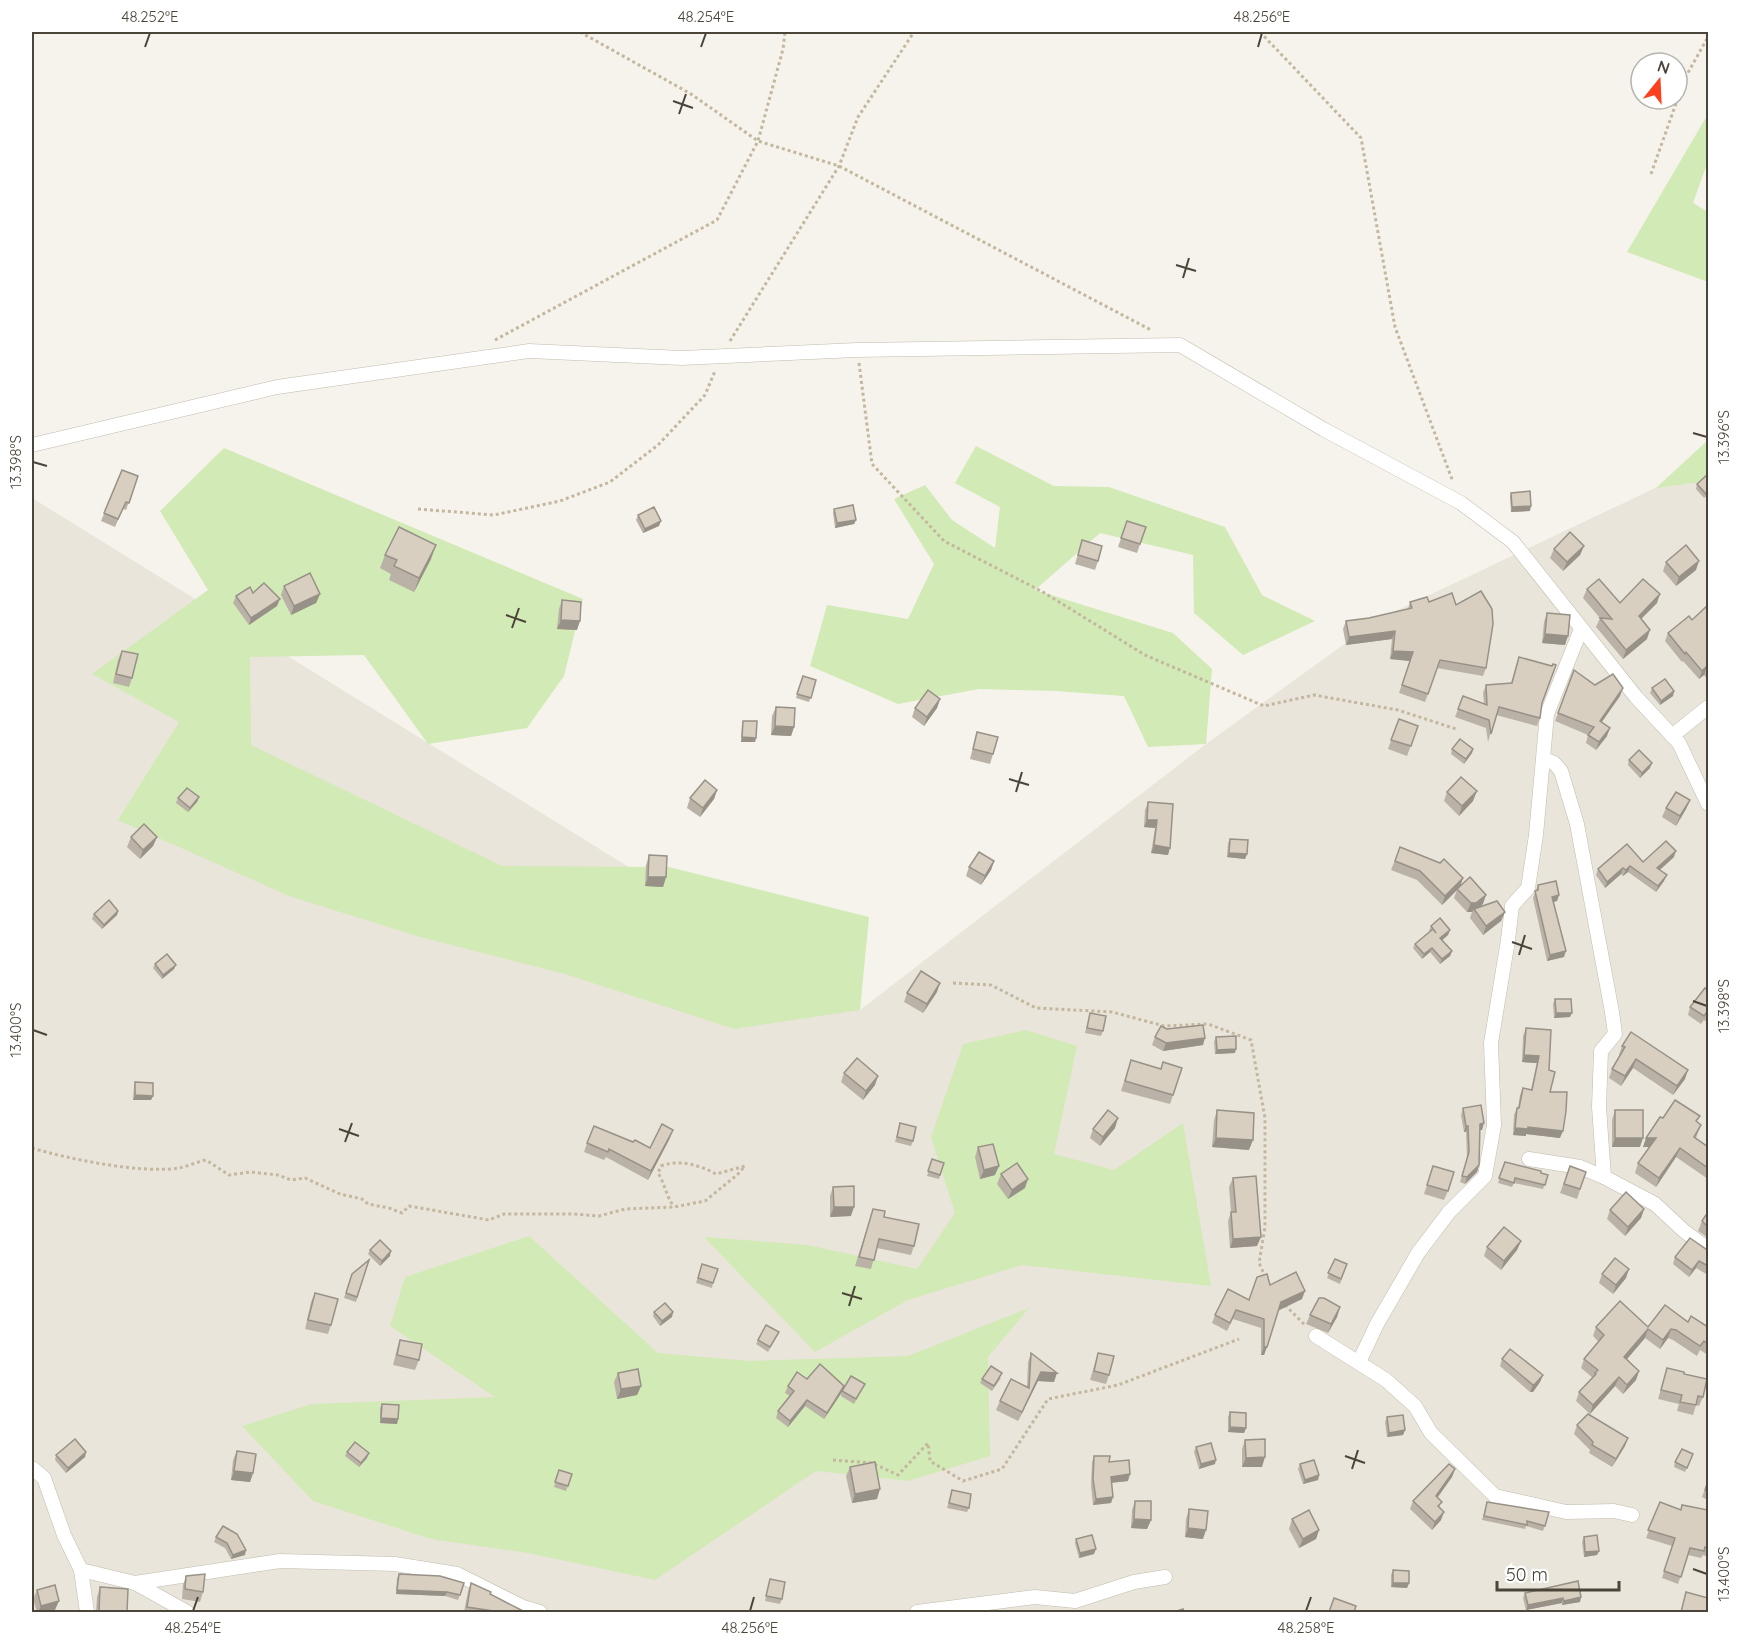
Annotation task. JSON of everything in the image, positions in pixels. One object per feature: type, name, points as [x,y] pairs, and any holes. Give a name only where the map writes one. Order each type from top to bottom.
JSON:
[{"type":"street","points":[[32,445],[277,387],[529,351],[681,358],[857,350],[1180,345],[1323,429],[1461,503],[1513,542],[1636,697],[1679,743],[1708,804]]},
{"type":"street","points":[[1359,1362],[1377,1324],[1418,1253],[1449,1212],[1485,1176],[1494,1125],[1491,1043],[1512,906],[1528,888],[1544,759],[1547,714],[1581,629]]},
{"type":"street","points":[[1672,736],[1708,707]]},
{"type":"street","points":[[1544,759],[1554,763],[1561,771],[1576,824],[1612,1012],[1615,1034],[1601,1051],[1599,1107],[1604,1177]]},
{"type":"street","points":[[1529,1160],[1580,1167],[1604,1177],[1655,1204],[1684,1231],[1708,1249]]},
{"type":"street","points":[[1317,1336],[1386,1380],[1415,1406],[1431,1433],[1495,1496],[1566,1512],[1614,1512],[1632,1515]]},
{"type":"street","points":[[32,1468],[44,1478],[64,1535],[81,1570],[87,1612]]},
{"type":"street","points":[[135,1583],[280,1562],[395,1564],[457,1574],[523,1607],[540,1612]]},
{"type":"street","points":[[81,1570],[135,1583],[187,1612]]},
{"type":"street","points":[[916,1612],[1035,1597],[1075,1601],[1134,1582],[1165,1577]]},
{"type":"path","points":[[580,32],[691,94],[758,141],[839,166],[1180,345]]},
{"type":"path","points":[[486,345],[717,220],[758,141],[783,49],[785,32]]},
{"type":"path","points":[[418,509],[494,514],[560,501],[610,482],[658,446],[705,395],[721,356],[839,166],[858,117],[914,32]]},
{"type":"path","points":[[1260,32],[1361,138],[1395,327],[1461,503]]},
{"type":"path","points":[[1652,174],[1685,78],[1708,37]]},
{"type":"path","points":[[857,350],[872,464],[944,542],[1043,592],[1145,655],[1264,706],[1314,695],[1398,710],[1456,729]]},
{"type":"path","points":[[953,983],[991,985],[1036,1008],[1112,1011],[1164,1026],[1208,1024],[1251,1040],[1265,1118],[1265,1227],[1259,1263],[1268,1282]]},
{"type":"path","points":[[32,1148],[52,1155],[143,1169],[178,1168],[206,1160],[229,1175],[250,1172],[291,1179],[305,1178],[340,1194],[402,1213],[409,1206],[489,1220],[504,1214],[599,1216],[625,1209],[674,1208],[705,1202],[745,1166],[716,1174],[687,1163],[670,1162],[661,1167],[658,1173],[674,1208]]},
{"type":"path","points":[[1279,1299],[1317,1336]]},
{"type":"path","points":[[833,1460],[872,1463],[898,1475],[928,1443],[930,1461],[963,1481],[1002,1469],[1048,1399],[1118,1385],[1239,1339]]},
{"type":"shaded area","points":[[1708,463],[1708,1612],[32,1612],[32,498],[860,1010],[1206,744],[1379,619]]},
{"type":"green space","points":[[1708,114],[1708,161],[1693,203],[1708,212],[1708,282],[1627,252]]},
{"type":"green space","points":[[1708,440],[1708,481],[1656,488]]},
{"type":"green space","points":[[976,446],[1054,486],[1109,487],[1225,527],[1262,595],[1315,621],[1243,655],[1194,613],[1193,555],[1100,533],[1035,590],[1173,633],[1212,669],[1206,744],[1148,747],[1124,696],[979,689],[898,704],[810,666],[827,605],[908,619],[934,564],[894,499],[925,485],[952,520],[995,548],[1000,507],[955,483]]},
{"type":"green space","points":[[224,448],[583,599],[564,676],[527,728],[428,744],[364,655],[250,657],[251,745],[502,866],[669,867],[869,917],[860,1010],[734,1029],[565,974],[420,937],[289,896],[118,820],[179,722],[92,674],[208,590],[160,511]]},
{"type":"green space","points":[[1026,1030],[1077,1046],[1054,1154],[1114,1170],[1183,1123],[1211,1286],[1022,1265],[908,1300],[815,1352],[704,1237],[808,1245],[917,1269],[955,1213],[931,1137],[963,1044]]},
{"type":"green space","points":[[529,1236],[658,1353],[750,1361],[908,1356],[1029,1308],[988,1357],[990,1456],[908,1481],[816,1471],[655,1580],[528,1553],[431,1539],[313,1501],[242,1426],[312,1404],[495,1397],[390,1326],[405,1277]]},
{"type":"building","points":[[122,470],[138,476],[129,503],[126,502],[118,519],[104,513]]},
{"type":"building","points":[[1708,474],[1708,491],[1706,494],[1697,484]]},
{"type":"building","points":[[1530,491],[1531,506],[1512,507],[1511,493]]},
{"type":"building","points":[[853,505],[856,520],[837,523],[834,509]]},
{"type":"building","points":[[654,507],[661,521],[645,529],[638,515]]},
{"type":"building","points":[[1127,521],[1146,527],[1140,544],[1121,538]]},
{"type":"building","points":[[399,527],[436,545],[419,578],[394,566],[397,560],[385,555]]},
{"type":"building","points":[[1570,532],[1584,546],[1567,562],[1554,549]]},
{"type":"building","points":[[1082,540],[1102,546],[1098,561],[1078,555]]},
{"type":"building","points":[[1686,545],[1699,561],[1679,577],[1666,562]]},
{"type":"building","points":[[310,573],[320,594],[294,606],[284,586]]},
{"type":"building","points":[[1599,579],[1620,603],[1643,579],[1660,594],[1639,616],[1650,630],[1626,650],[1600,618],[1612,619],[1587,589]]},
{"type":"building","points":[[264,583],[280,599],[251,618],[236,596],[250,587],[253,593]]},
{"type":"building","points":[[1481,591],[1492,609],[1493,624],[1486,668],[1440,660],[1428,694],[1402,685],[1413,652],[1393,651],[1395,631],[1349,637],[1346,621],[1412,608],[1410,602],[1427,597],[1429,602],[1452,593],[1456,605]]},
{"type":"building","points":[[562,600],[581,602],[580,621],[561,620]]},
{"type":"building","points":[[1708,605],[1708,668],[1707,666],[1702,671],[1668,633],[1689,616],[1692,620]]},
{"type":"building","points":[[1547,613],[1570,615],[1568,636],[1545,634]]},
{"type":"building","points":[[122,651],[138,654],[132,678],[116,674]]},
{"type":"building","points":[[1519,657],[1552,666],[1556,665],[1542,703],[1540,718],[1499,707],[1491,734],[1489,720],[1458,709],[1463,696],[1487,705],[1486,685],[1512,683]]},
{"type":"building","points":[[1574,670],[1595,685],[1613,674],[1623,688],[1600,721],[1610,728],[1599,742],[1588,735],[1594,727],[1558,713]]},
{"type":"building","points":[[803,676],[816,680],[811,698],[797,694]]},
{"type":"building","points":[[1665,679],[1674,691],[1661,701],[1652,688]]},
{"type":"building","points":[[928,690],[940,699],[927,717],[915,708]]},
{"type":"building","points":[[776,707],[795,708],[794,727],[775,726]]},
{"type":"building","points":[[1399,719],[1418,726],[1411,746],[1391,740]]},
{"type":"building","points":[[743,721],[757,721],[756,738],[742,737]]},
{"type":"building","points":[[977,732],[998,737],[993,754],[973,749]]},
{"type":"building","points":[[1460,739],[1473,749],[1466,759],[1452,749]]},
{"type":"building","points":[[1639,750],[1652,763],[1642,773],[1629,760]]},
{"type":"building","points":[[1461,777],[1477,791],[1462,806],[1447,792]]},
{"type":"building","points":[[705,780],[717,790],[703,808],[690,798]]},
{"type":"building","points":[[187,788],[199,797],[190,808],[178,798]]},
{"type":"building","points":[[1676,792],[1690,800],[1680,816],[1666,808]]},
{"type":"building","points":[[1148,802],[1173,804],[1170,848],[1154,845],[1157,820],[1147,820]]},
{"type":"building","points":[[144,824],[157,837],[143,850],[131,837]]},
{"type":"building","points":[[1230,839],[1248,840],[1247,854],[1229,853]]},
{"type":"building","points":[[1666,841],[1676,851],[1657,868],[1667,875],[1658,886],[1630,866],[1626,870],[1623,868],[1607,882],[1598,869],[1627,844],[1643,862]]},
{"type":"building","points":[[1400,847],[1440,863],[1444,859],[1463,878],[1445,896],[1420,871],[1395,861]]},
{"type":"building","points":[[979,852],[994,861],[985,876],[969,867]]},
{"type":"building","points":[[649,855],[667,856],[666,877],[648,877]]},
{"type":"building","points":[[1470,877],[1486,895],[1476,903],[1471,903],[1457,889]]},
{"type":"building","points":[[1556,881],[1559,895],[1552,897],[1566,951],[1550,955],[1535,891],[1538,890],[1538,885]]},
{"type":"building","points":[[109,900],[118,911],[104,925],[94,914]]},
{"type":"building","points":[[1497,901],[1505,912],[1486,926],[1474,909]]},
{"type":"building","points":[[1440,918],[1450,930],[1440,938],[1452,951],[1442,959],[1432,948],[1424,954],[1415,944],[1433,929],[1436,933],[1431,926]]},
{"type":"building","points":[[167,954],[176,965],[163,975],[155,964]]},
{"type":"building","points":[[921,971],[940,983],[927,1004],[907,993]]},
{"type":"building","points":[[1705,988],[1708,991],[1708,1013],[1704,1016],[1690,1007]]},
{"type":"building","points":[[1555,999],[1571,999],[1572,1013],[1556,1013]]},
{"type":"building","points":[[1090,1013],[1106,1016],[1103,1031],[1087,1028]]},
{"type":"building","points":[[1203,1025],[1205,1038],[1166,1043],[1155,1037],[1161,1026],[1167,1029]]},
{"type":"building","points":[[1526,1028],[1551,1030],[1549,1070],[1555,1072],[1550,1092],[1567,1092],[1563,1131],[1528,1127],[1528,1129],[1515,1128],[1517,1108],[1519,1108],[1523,1088],[1532,1090],[1539,1056],[1524,1055]]},
{"type":"building","points":[[1631,1032],[1688,1070],[1677,1086],[1636,1059],[1625,1076],[1612,1069]]},
{"type":"building","points":[[1236,1036],[1236,1049],[1217,1050],[1216,1037]]},
{"type":"building","points":[[857,1058],[878,1076],[866,1091],[844,1073]]},
{"type":"building","points":[[1131,1060],[1161,1069],[1163,1062],[1182,1068],[1173,1095],[1125,1081]]},
{"type":"building","points":[[135,1082],[153,1083],[153,1096],[135,1095]]},
{"type":"building","points":[[1675,1100],[1700,1116],[1696,1121],[1701,1125],[1694,1137],[1708,1147],[1708,1168],[1680,1148],[1659,1178],[1638,1163],[1656,1138],[1646,1138]]},
{"type":"building","points":[[1481,1105],[1484,1123],[1480,1124],[1479,1165],[1467,1177],[1462,1176],[1469,1152],[1468,1126],[1466,1126],[1463,1108]]},
{"type":"building","points":[[1108,1110],[1118,1118],[1103,1137],[1093,1129]]},
{"type":"building","points":[[1217,1110],[1254,1113],[1253,1140],[1216,1138]]},
{"type":"building","points":[[1615,1110],[1643,1110],[1643,1138],[1615,1138]]},
{"type":"building","points":[[900,1123],[916,1127],[913,1141],[897,1137]]},
{"type":"building","points":[[662,1124],[673,1130],[651,1171],[609,1149],[608,1152],[587,1143],[594,1126],[633,1142],[635,1140],[650,1148]]},
{"type":"building","points":[[993,1144],[999,1166],[984,1170],[978,1147]]},
{"type":"building","points":[[932,1159],[944,1163],[940,1175],[928,1171]]},
{"type":"building","points":[[1505,1162],[1541,1171],[1548,1175],[1545,1185],[1515,1178],[1514,1183],[1499,1178]]},
{"type":"building","points":[[1017,1163],[1028,1179],[1012,1190],[1001,1174]]},
{"type":"building","points":[[1433,1166],[1454,1172],[1448,1191],[1427,1185]]},
{"type":"building","points":[[1570,1166],[1586,1172],[1580,1189],[1564,1184]]},
{"type":"building","points":[[1256,1176],[1261,1237],[1233,1239],[1231,1212],[1236,1212],[1233,1178]]},
{"type":"building","points":[[854,1186],[854,1207],[834,1207],[833,1187]]},
{"type":"building","points":[[1626,1192],[1644,1209],[1628,1227],[1610,1210]]},
{"type":"building","points":[[873,1209],[885,1211],[884,1217],[919,1224],[914,1246],[879,1239],[874,1260],[859,1257]]},
{"type":"building","points":[[1708,1212],[1708,1227],[1702,1221]]},
{"type":"building","points":[[1504,1227],[1521,1241],[1504,1261],[1487,1247]]},
{"type":"building","points":[[1690,1238],[1708,1250],[1708,1266],[1699,1261],[1692,1270],[1675,1257]]},
{"type":"building","points":[[380,1240],[391,1251],[382,1261],[370,1250]]},
{"type":"building","points":[[1615,1258],[1629,1269],[1616,1285],[1602,1274]]},
{"type":"building","points":[[1335,1259],[1347,1264],[1341,1279],[1328,1273]]},
{"type":"building","points":[[369,1260],[357,1297],[346,1293],[352,1274]]},
{"type":"building","points":[[702,1264],[718,1269],[713,1283],[698,1278]]},
{"type":"building","points":[[1296,1272],[1305,1291],[1281,1302],[1267,1347],[1264,1347],[1264,1319],[1236,1310],[1230,1323],[1215,1315],[1228,1289],[1249,1300],[1257,1277],[1267,1274],[1270,1285]]},
{"type":"building","points":[[315,1293],[338,1299],[331,1325],[308,1320]]},
{"type":"building","points":[[1319,1298],[1324,1298],[1340,1307],[1331,1324],[1310,1315]]},
{"type":"building","points":[[1620,1301],[1648,1327],[1665,1305],[1688,1322],[1691,1316],[1708,1327],[1708,1344],[1704,1341],[1700,1346],[1671,1329],[1663,1340],[1648,1329],[1624,1357],[1639,1371],[1627,1385],[1619,1377],[1593,1405],[1579,1392],[1598,1370],[1584,1359],[1604,1335],[1596,1327]]},
{"type":"building","points":[[665,1303],[673,1312],[662,1321],[654,1312]]},
{"type":"building","points":[[766,1325],[779,1332],[770,1347],[758,1340]]},
{"type":"building","points":[[400,1340],[422,1344],[419,1360],[397,1355]]},
{"type":"building","points":[[1510,1349],[1543,1375],[1535,1384],[1533,1385],[1502,1359]]},
{"type":"building","points":[[1031,1353],[1057,1373],[1041,1372],[1022,1412],[1000,1401],[1011,1379],[1029,1388]]},
{"type":"building","points":[[1098,1353],[1114,1356],[1109,1375],[1094,1371]]},
{"type":"building","points":[[820,1364],[844,1386],[827,1413],[807,1400],[790,1421],[778,1411],[794,1391],[788,1386],[797,1372],[807,1379]]},
{"type":"building","points":[[991,1366],[1002,1373],[994,1386],[982,1379]]},
{"type":"building","points":[[1667,1368],[1707,1379],[1703,1397],[1698,1396],[1696,1405],[1680,1402],[1682,1395],[1661,1390]]},
{"type":"building","points":[[638,1369],[641,1386],[621,1389],[618,1373]]},
{"type":"building","points":[[851,1376],[865,1384],[856,1399],[842,1391]]},
{"type":"building","points":[[382,1404],[399,1405],[398,1419],[381,1418]]},
{"type":"building","points":[[1230,1412],[1246,1413],[1246,1428],[1230,1427]]},
{"type":"building","points":[[1588,1414],[1628,1438],[1616,1459],[1592,1445],[1593,1442],[1577,1425]]},
{"type":"building","points":[[1403,1415],[1405,1430],[1389,1433],[1387,1417]]},
{"type":"building","points":[[75,1439],[86,1452],[68,1468],[56,1455]]},
{"type":"building","points":[[1265,1439],[1265,1457],[1246,1458],[1245,1440]]},
{"type":"building","points":[[355,1442],[369,1453],[361,1463],[347,1452]]},
{"type":"building","points":[[1211,1443],[1216,1460],[1201,1464],[1196,1447]]},
{"type":"building","points":[[1682,1449],[1693,1454],[1687,1468],[1675,1462]]},
{"type":"building","points":[[237,1451],[256,1454],[253,1473],[234,1471]]},
{"type":"building","points":[[1094,1456],[1110,1456],[1109,1462],[1129,1460],[1130,1474],[1111,1477],[1113,1497],[1096,1499],[1093,1479]]},
{"type":"building","points":[[1314,1460],[1319,1475],[1305,1480],[1300,1464]]},
{"type":"building","points":[[875,1462],[880,1489],[855,1494],[850,1467]]},
{"type":"building","points":[[1449,1464],[1455,1469],[1436,1496],[1442,1502],[1438,1506],[1444,1512],[1435,1522],[1413,1501]]},
{"type":"building","points":[[559,1470],[572,1474],[568,1486],[555,1482]]},
{"type":"building","points":[[952,1490],[971,1494],[969,1508],[949,1503]]},
{"type":"building","points":[[1135,1501],[1151,1501],[1151,1520],[1134,1519]]},
{"type":"building","points":[[1487,1502],[1549,1512],[1545,1526],[1527,1521],[1527,1525],[1484,1516]]},
{"type":"building","points":[[1660,1502],[1681,1510],[1682,1505],[1708,1510],[1708,1549],[1705,1547],[1704,1551],[1690,1548],[1681,1577],[1664,1571],[1675,1538],[1648,1530]]},
{"type":"building","points":[[1189,1509],[1208,1511],[1206,1530],[1188,1528]]},
{"type":"building","points":[[1309,1510],[1319,1530],[1303,1539],[1292,1519]]},
{"type":"building","points":[[223,1526],[237,1534],[246,1550],[233,1555],[227,1543],[216,1537]]},
{"type":"building","points":[[1092,1535],[1096,1549],[1080,1553],[1076,1539]]},
{"type":"building","points":[[1597,1535],[1599,1551],[1585,1552],[1584,1537]]},
{"type":"building","points":[[1393,1570],[1409,1571],[1409,1583],[1393,1583]]},
{"type":"building","points":[[205,1574],[203,1592],[185,1589],[186,1576]]},
{"type":"building","points":[[399,1574],[440,1576],[464,1583],[460,1595],[447,1592],[397,1590]]},
{"type":"building","points":[[770,1579],[785,1582],[782,1599],[766,1596]]},
{"type":"building","points":[[1578,1581],[1581,1597],[1528,1605],[1525,1593]]},
{"type":"building","points":[[471,1583],[525,1612],[500,1612],[467,1607]]},
{"type":"building","points":[[55,1585],[59,1601],[41,1606],[37,1590]]},
{"type":"building","points":[[100,1587],[128,1589],[127,1612],[99,1611]]},
{"type":"building","points":[[1686,1592],[1708,1598],[1708,1612],[1681,1612]]},
{"type":"building","points":[[1334,1598],[1356,1606],[1354,1612],[1329,1612]]}]
